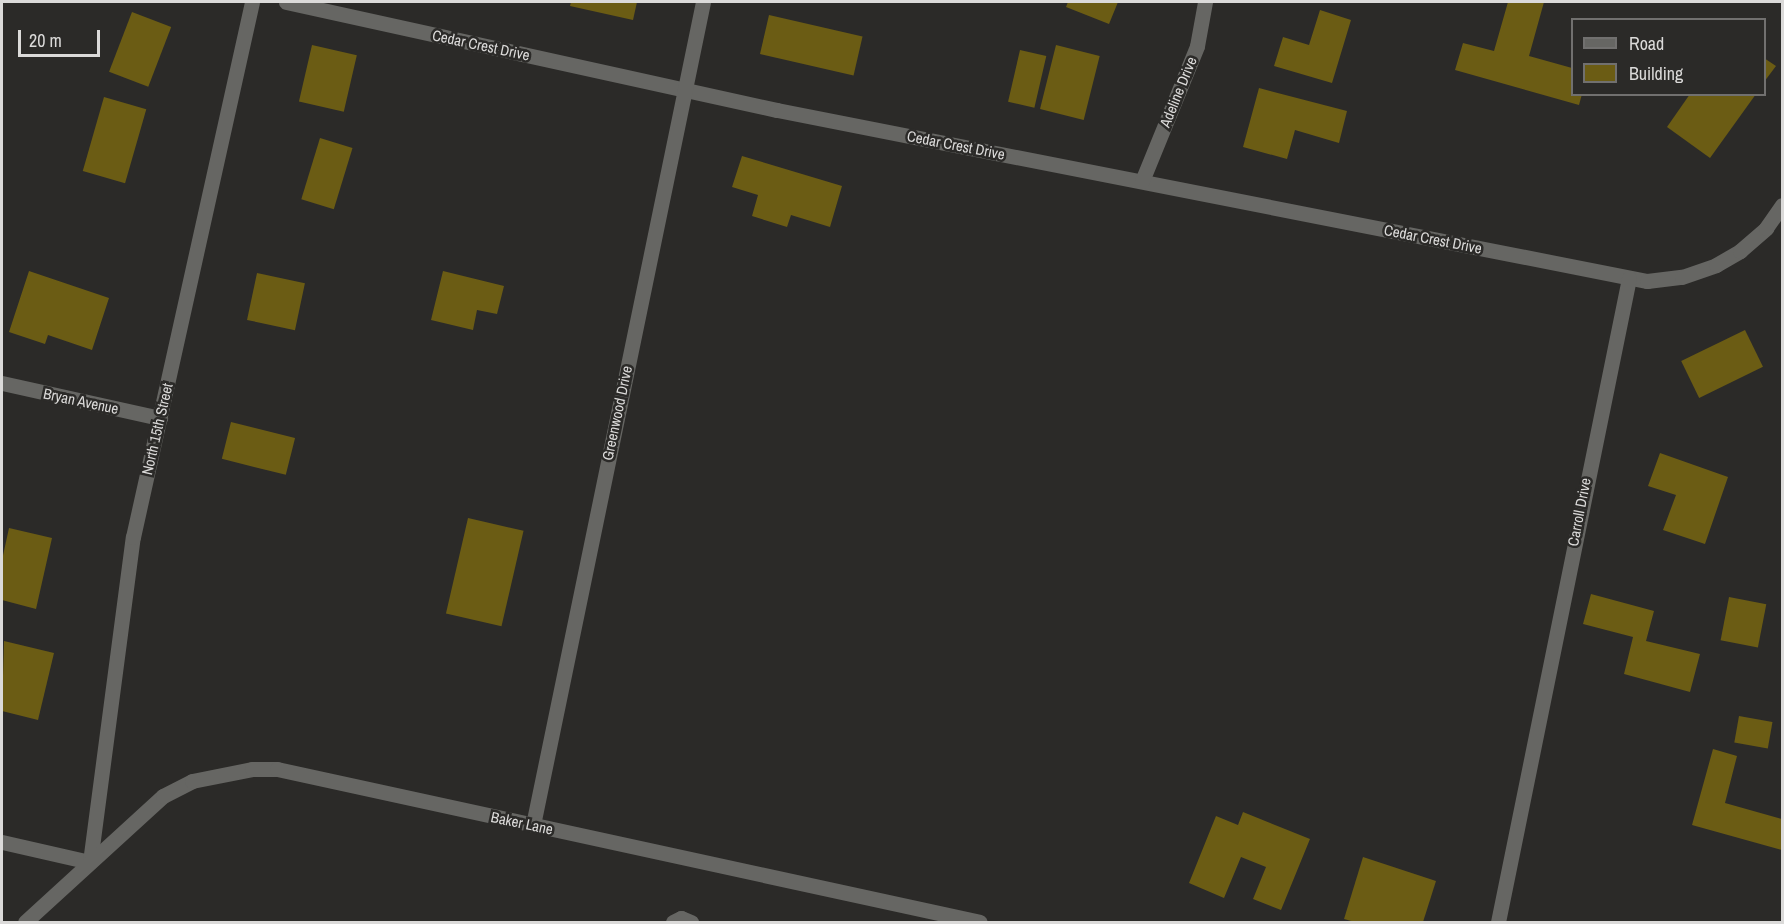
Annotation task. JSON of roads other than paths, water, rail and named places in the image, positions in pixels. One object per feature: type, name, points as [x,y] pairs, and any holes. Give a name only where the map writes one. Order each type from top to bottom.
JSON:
[{"type":"street","name":"North 15th Street","points":[[90,862],[133,537],[252,2]]},
{"type":"street","name":"Cedar Crest Drive","points":[[286,2],[685,90],[1629,278]]},
{"type":"street","name":"Greenwood Drive","points":[[533,825],[703,2]]},
{"type":"street","name":"Adeline Drive","points":[[1142,181],[1197,46],[1205,2]]},
{"type":"street","points":[[1629,278],[1647,281],[1682,277],[1716,265],[1740,251],[1766,228],[1782,205]]},
{"type":"street","name":"Carroll Drive","points":[[1498,922],[1629,278]]},
{"type":"street","name":"Bryan Avenue","points":[[2,384],[160,418]]},
{"type":"street","name":"Baker Lane","points":[[25,922],[164,796],[202,778],[252,769],[277,769],[980,922]]},
{"type":"street","points":[[2,842],[90,862]]},
{"type":"street","points":[[673,922],[681,918],[691,922]]}]
